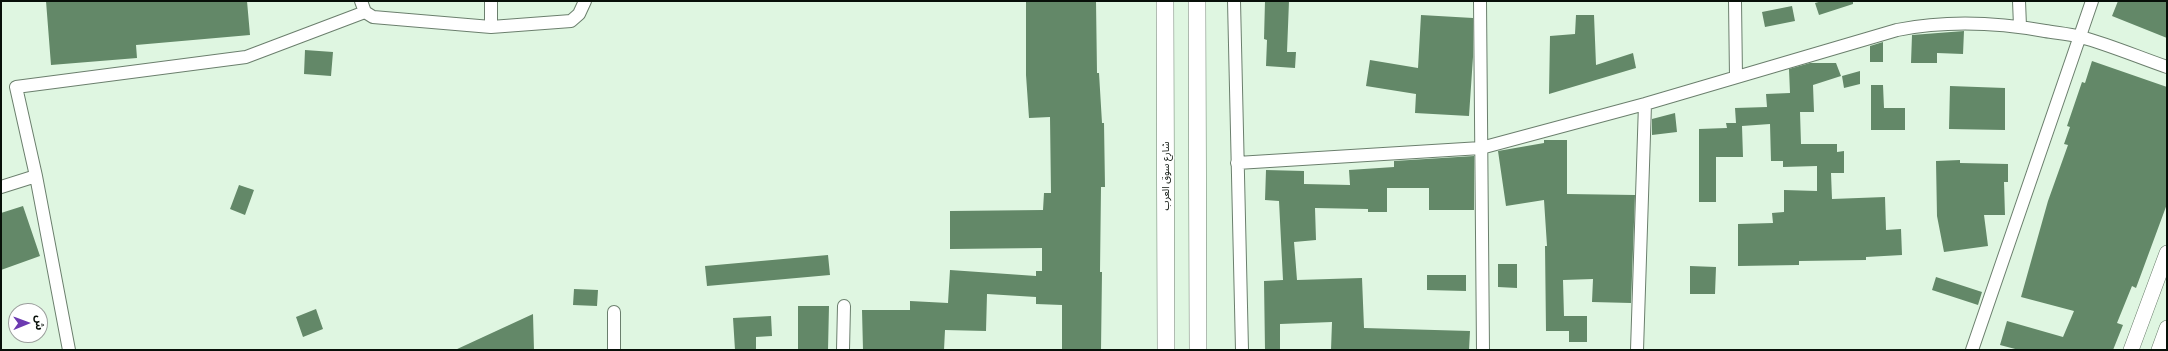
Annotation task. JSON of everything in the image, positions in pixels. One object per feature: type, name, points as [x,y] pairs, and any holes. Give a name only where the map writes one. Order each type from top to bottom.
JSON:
[{"type":"main road","name":"شارع سوق العرب","points":[[1165,1],[1166,350]]},
{"type":"main road","points":[[1196,1],[1198,350]]},
{"type":"street","points":[[491,1],[491,27]]},
{"type":"street","points":[[66,349],[36,176],[16,87],[246,57],[363,7],[373,17],[491,27],[571,21],[579,14],[585,1]]},
{"type":"street","points":[[1234,1],[1242,350]]},
{"type":"street","points":[[1480,1],[1483,350]]},
{"type":"street","points":[[1735,1],[1736,77]]},
{"type":"street","points":[[2020,1],[2020,26]]},
{"type":"street","points":[[1972,350],[2092,1]]},
{"type":"street","points":[[1237,164],[1481,148],[1645,104],[1897,30],[1928,24],[1959,22],[2020,26],[2080,37],[2167,67]]},
{"type":"street","points":[[1637,350],[1645,104]]},
{"type":"street","points":[[1,187],[36,176]]},
{"type":"street","points":[[2131,350],[2167,253]]},
{"type":"street","points":[[842,350],[844,306]]},
{"type":"street","points":[[614,312],[614,350]]},
{"type":"street","points":[[2159,350],[2167,328]]},
{"type":"building","points":[[46,1],[247,1],[250,35],[136,45],[137,58],[51,65]]},
{"type":"building","points":[[1026,1],[1096,1],[1097,73],[1099,73],[1102,123],[1104,123],[1105,187],[1101,187],[1101,350],[1062,350],[1062,305],[1036,304],[1036,297],[987,294],[986,331],[945,330],[944,350],[863,350],[862,310],[910,310],[910,301],[948,303],[950,270],[1036,276],[1036,271],[1042,271],[1042,248],[950,249],[950,211],[1043,210],[1044,193],[1051,193],[1050,117],[1029,118],[1026,75]]},
{"type":"building","points":[[1265,1],[1289,1],[1287,52],[1296,52],[1295,68],[1266,66],[1267,40],[1264,39]]},
{"type":"building","points":[[1822,1],[1853,1],[1853,4],[1819,15],[1815,3]]},
{"type":"building","points":[[2118,1],[2167,1],[2167,38],[2112,16]]},
{"type":"building","points":[[1792,6],[1795,21],[1765,27],[1762,12]]},
{"type":"building","points":[[1421,15],[1473,18],[1473,57],[1469,116],[1415,113],[1416,94],[1366,86],[1370,60],[1418,68]]},
{"type":"building","points":[[1576,15],[1594,15],[1596,65],[1633,53],[1636,68],[1549,94],[1550,36],[1575,34]]},
{"type":"building","points":[[1964,31],[1963,54],[1937,53],[1937,63],[1911,63],[1912,35]]},
{"type":"building","points":[[1883,42],[1883,62],[1870,62],[1870,46]]},
{"type":"building","points":[[305,50],[333,52],[331,76],[304,74]]},
{"type":"building","points":[[2092,61],[2167,87],[2167,204],[2136,288],[2132,286],[2117,323],[2123,325],[2113,350],[2019,350],[2000,345],[2007,321],[2063,337],[2074,311],[2021,297],[2048,201],[2068,145],[2064,144],[2070,127],[2067,126],[2082,82],[2085,83]]},
{"type":"building","points":[[1810,63],[1836,63],[1841,76],[1813,85],[1814,112],[1800,112],[1801,144],[1837,144],[1837,152],[1844,151],[1844,173],[1831,173],[1832,199],[1885,197],[1886,230],[1901,229],[1902,255],[1866,257],[1866,260],[1799,261],[1799,265],[1738,266],[1738,224],[1773,223],[1772,213],[1784,212],[1784,190],[1817,191],[1817,166],[1783,167],[1783,161],[1771,161],[1770,124],[1742,126],[1743,157],[1716,157],[1716,202],[1699,202],[1699,129],[1727,128],[1726,123],[1736,123],[1735,108],[1767,107],[1766,94],[1790,93],[1789,69]]},
{"type":"building","points":[[1860,71],[1860,84],[1844,88],[1842,76]]},
{"type":"building","points":[[1871,85],[1883,85],[1884,108],[1905,108],[1905,130],[1871,130]]},
{"type":"building","points":[[1950,86],[2005,88],[2005,130],[1949,129]]},
{"type":"building","points":[[1675,113],[1677,132],[1652,135],[1652,119]]},
{"type":"building","points":[[1544,140],[1567,140],[1567,194],[1635,195],[1631,303],[1592,302],[1593,279],[1563,280],[1564,316],[1587,316],[1587,342],[1569,342],[1569,331],[1546,331],[1545,246],[1547,246],[1544,200],[1506,206],[1498,151],[1544,143]]},
{"type":"building","points":[[1474,156],[1474,210],[1429,210],[1429,188],[1387,188],[1387,212],[1368,212],[1368,209],[1315,208],[1316,240],[1294,242],[1297,280],[1362,278],[1364,328],[1470,331],[1469,350],[1331,350],[1332,322],[1280,324],[1280,350],[1265,350],[1264,281],[1283,280],[1279,201],[1265,200],[1266,170],[1304,171],[1304,184],[1350,185],[1349,170],[1394,167],[1394,161]]},
{"type":"building","points":[[1960,160],[1960,163],[2008,164],[2008,182],[2004,182],[2005,215],[1984,215],[1988,246],[1944,252],[1937,216],[1936,161]]},
{"type":"building","points":[[239,185],[254,190],[245,215],[230,209]]},
{"type":"building","points":[[23,206],[40,256],[1,270],[1,213]]},
{"type":"building","points":[[828,255],[830,275],[707,286],[705,266]]},
{"type":"building","points":[[1498,264],[1517,264],[1517,288],[1498,287]]},
{"type":"building","points":[[1690,266],[1716,267],[1715,294],[1690,294]]},
{"type":"building","points":[[1427,275],[1466,275],[1466,291],[1427,290]]},
{"type":"building","points":[[1936,277],[1982,292],[1978,305],[1932,290]]},
{"type":"building","points":[[574,289],[598,290],[597,306],[573,305]]},
{"type":"building","points":[[798,306],[829,306],[828,350],[798,350]]},
{"type":"building","points":[[316,309],[323,329],[303,337],[296,317]]},
{"type":"building","points":[[533,314],[534,350],[455,350]]},
{"type":"building","points":[[771,316],[772,336],[756,337],[756,350],[735,350],[733,318]]}]
